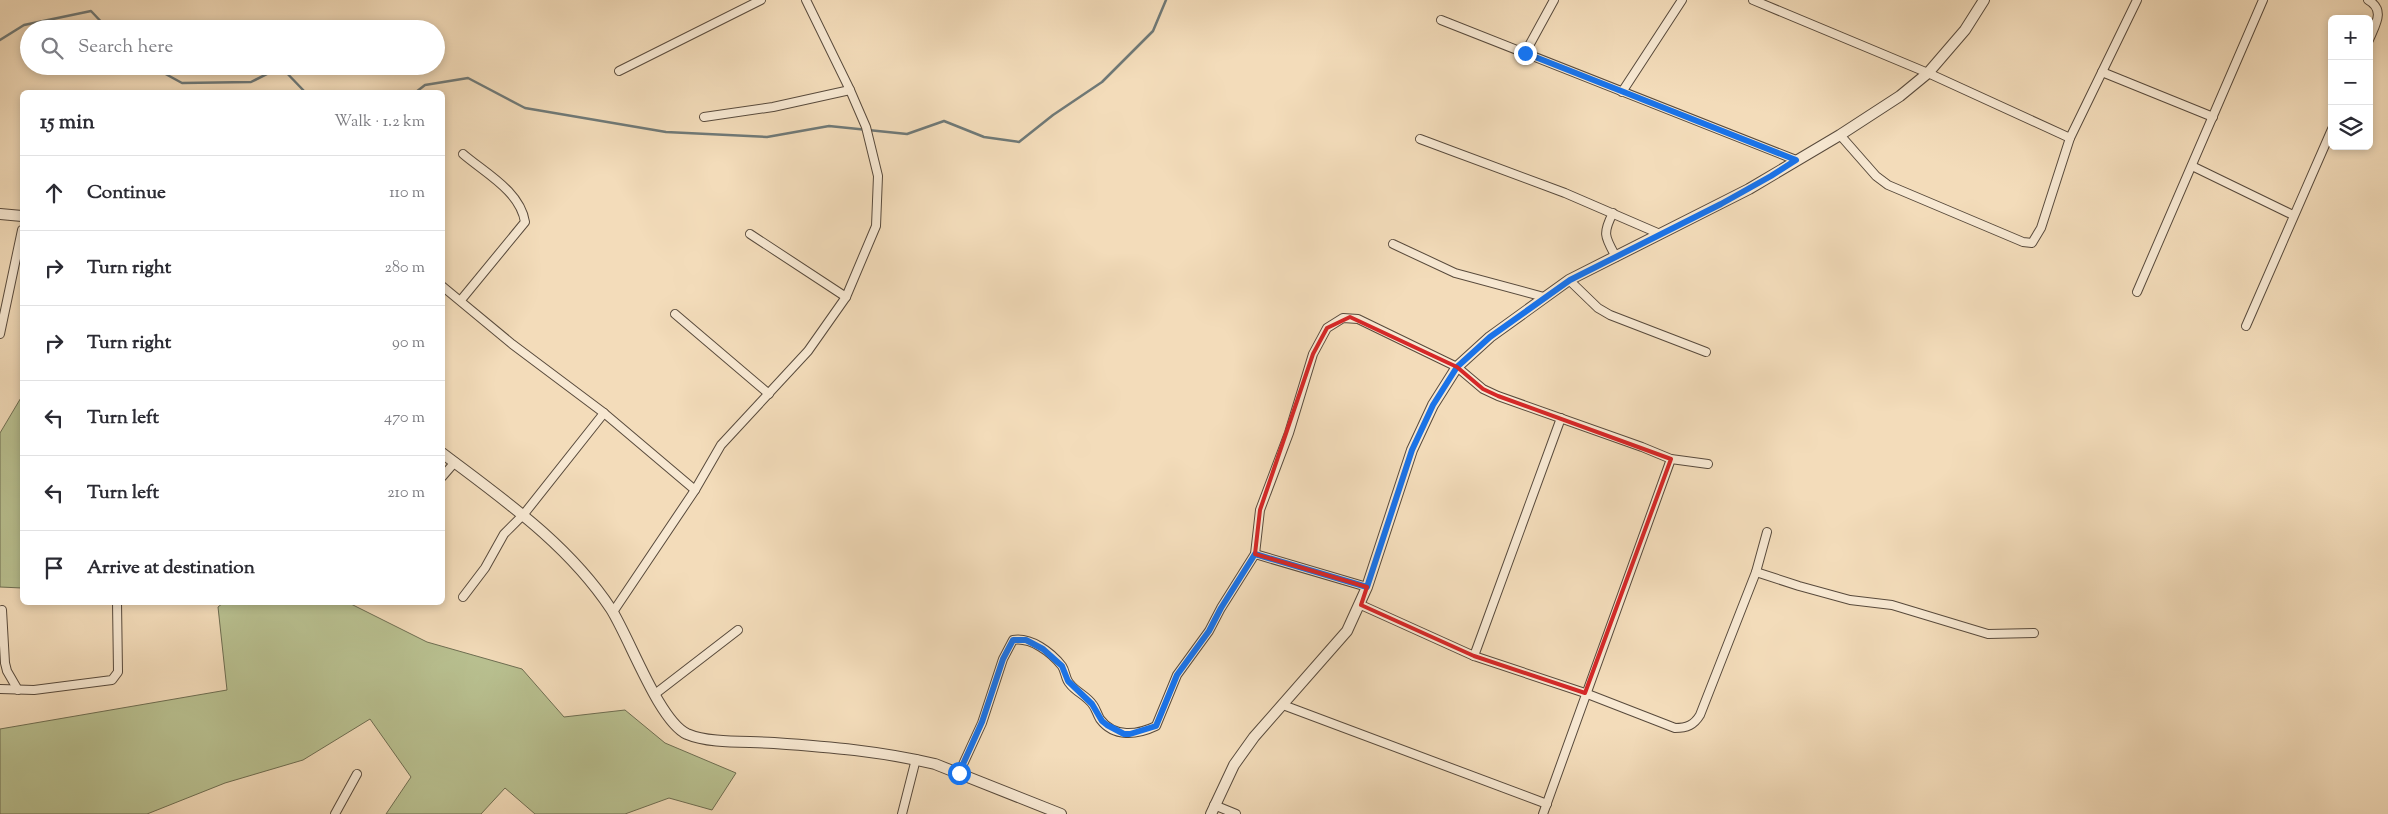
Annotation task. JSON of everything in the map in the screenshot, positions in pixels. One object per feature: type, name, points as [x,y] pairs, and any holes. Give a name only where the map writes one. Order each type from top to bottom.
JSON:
[{"type":"street","points":[[619,71],[761,0]]},
{"type":"street","points":[[613,612],[696,490],[721,445],[808,351],[846,297],[876,226],[878,176],[866,131],[850,90],[806,0]]},
{"type":"street","points":[[1525,53],[1554,0]]},
{"type":"street","points":[[1622,92],[1682,0]]},
{"type":"street","points":[[1753,0],[1928,73],[2070,138]]},
{"type":"street","points":[[1236,814],[1212,810],[1234,766],[1254,737],[1347,630],[1361,605],[1412,450],[1433,405],[1457,367],[1490,337],[1570,280],[1749,189],[1840,135],[1900,96],[1928,73],[1965,30],[1984,0]]},
{"type":"street","points":[[1840,135],[1876,176],[1888,185],[2027,243],[2036,240],[2070,138],[2137,0]]},
{"type":"street","points":[[2137,292],[2263,0]]},
{"type":"street","points":[[2368,0],[2378,7],[2379,12],[2373,29]]},
{"type":"street","points":[[1441,20],[1796,160]]},
{"type":"street","points":[[2102,72],[2213,117]]},
{"type":"street","points":[[704,117],[773,107],[850,90]]},
{"type":"street","points":[[2246,326],[2328,138]]},
{"type":"street","points":[[1420,139],[1566,193],[1660,234]]},
{"type":"street","points":[[461,300],[525,222],[520,204],[463,154]]},
{"type":"street","points":[[2192,166],[2293,215]]},
{"type":"street","points":[[1613,213],[1605,230],[1605,238],[1616,257]]},
{"type":"street","points":[[0,214],[20,216]]},
{"type":"street","points":[[750,234],[846,297]]},
{"type":"street","points":[[0,334],[20,239]]},
{"type":"street","points":[[1393,244],[1455,273],[1544,297]]},
{"type":"street","points":[[1570,280],[1598,308],[1610,315],[1706,352]]},
{"type":"street","points":[[445,288],[512,344],[604,414],[696,490]]},
{"type":"street","points":[[675,314],[769,394]]},
{"type":"street","points":[[959,773],[982,722],[1003,659],[1013,640],[1026,640],[1043,649],[1062,666],[1068,681],[1092,704],[1102,721],[1107,725],[1124,734],[1156,726],[1177,675],[1209,631],[1255,554],[1260,510],[1289,433],[1313,354],[1327,328],[1343,318],[1358,319],[1457,367],[1483,389],[1671,459],[1708,464]]},
{"type":"street","points":[[462,597],[485,568],[504,534],[524,514],[604,414]]},
{"type":"street","points":[[1474,656],[1561,418]]},
{"type":"street","points":[[445,455],[524,514],[578,564],[613,612],[655,694],[670,720],[679,730],[694,736],[863,749],[916,759],[959,773],[1061,814]]},
{"type":"street","points":[[1543,814],[1585,693],[1671,459]]},
{"type":"street","points":[[445,474],[455,462]]},
{"type":"street","points":[[1361,605],[1474,656],[1585,693],[1675,728],[1682,728],[1695,723],[1700,715],[1756,572],[1767,532]]},
{"type":"street","points":[[1255,554],[1367,587]]},
{"type":"street","points":[[1756,572],[1850,600],[1892,605],[1988,634],[2034,633]]},
{"type":"street","points":[[2,610],[7,671],[1,688],[34,690],[106,682],[116,676],[117,605]]},
{"type":"street","points":[[655,694],[738,630]]},
{"type":"street","points":[[7,671],[18,690]]},
{"type":"street","points":[[1283,705],[1547,804]]},
{"type":"street","points":[[902,814],[916,759]]},
{"type":"street","points":[[335,814],[357,774]]},
{"type":"highlighted area","points":[[1350,317],[1457,367],[1483,389],[1498,396],[1671,459],[1585,693],[1474,656],[1361,605],[1367,587],[1255,554],[1260,510],[1313,354],[1327,328]]},
{"type":"green space","points":[[20,399],[20,588],[0,587],[0,433]]},
{"type":"green space","points":[[220,605],[353,605],[427,642],[522,669],[564,717],[625,710],[665,743],[736,773],[712,810],[669,798],[625,814],[535,814],[505,788],[481,814],[386,814],[411,777],[370,719],[303,760],[225,783],[147,814],[0,814],[0,729],[227,690],[218,607]]},
{"type":"waterway","points":[[419,90],[425,85],[468,78],[525,108],[666,132],[767,137],[829,126],[907,134],[944,121],[984,137],[1019,142],[1053,115],[1102,82],[1153,31],[1166,0]]},
{"type":"waterway","points":[[48,20],[91,11],[100,20]]},
{"type":"waterway","points":[[0,40],[20,28]]},
{"type":"waterway","points":[[167,75],[182,83],[251,82],[265,75]]},
{"type":"waterway","points":[[289,75],[303,90]]},
{"type":"route","points":[[959,773],[992,698],[1003,659],[1013,640],[1026,640],[1043,649],[1062,666],[1068,681],[1092,704],[1102,721],[1124,734],[1130,734],[1156,726],[1177,675],[1209,631],[1255,554],[1367,587],[1412,450],[1433,405],[1457,367],[1490,337],[1570,280],[1721,204],[1796,160],[1525,53]]}]
